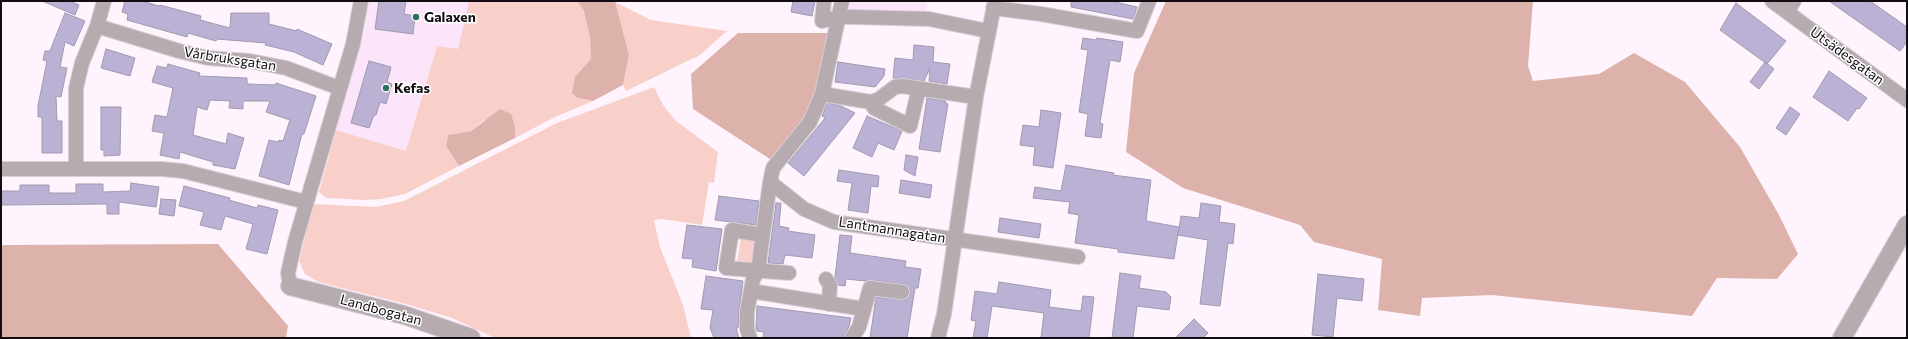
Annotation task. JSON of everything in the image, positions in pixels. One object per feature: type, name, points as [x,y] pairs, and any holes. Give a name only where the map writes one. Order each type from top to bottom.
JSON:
[{"type":"street","points":[[76,168],[76,88],[82,63],[97,26],[104,1]]},
{"type":"street","points":[[290,286],[288,273],[306,202],[352,44],[361,1]]},
{"type":"street","points":[[824,1],[822,21],[839,17],[929,19],[988,31]]},
{"type":"street","points":[[750,338],[747,329],[747,312],[753,279],[758,271],[762,235],[773,168],[810,122],[822,94],[842,1]]},
{"type":"street","name":"Lantmannagatan","points":[[938,338],[944,314],[976,97],[994,4],[1137,31],[1149,1]]},
{"type":"street","name":"Utsädesgatan","points":[[1772,1],[1791,6],[1907,100]]},
{"type":"street","name":"Vårbruksgatan","points":[[97,26],[179,51],[208,58],[250,61],[286,68],[339,88]]},
{"type":"street","points":[[822,94],[871,102],[879,99],[895,87],[919,88],[976,97]]},
{"type":"street","points":[[871,102],[874,108],[910,126],[919,88]]},
{"type":"street","points":[[1,169],[76,168],[161,169],[183,171],[306,202]]},
{"type":"street","name":"Lantmannagatan","points":[[770,182],[804,209],[834,222],[1078,257]]},
{"type":"street","points":[[1842,338],[1907,225]]},
{"type":"street","points":[[762,235],[732,230],[726,268],[789,274]]},
{"type":"street","points":[[826,279],[830,285],[829,304]]},
{"type":"street","name":"Landbogatan","points":[[290,286],[404,315],[471,338]]},
{"type":"street","points":[[852,338],[859,327],[870,288],[902,292]]},
{"type":"street","points":[[751,290],[864,309]]},
{"type":"shaded area","name":"Kefas","points":[[369,1],[469,1],[458,50],[437,46],[406,151],[336,130],[364,34]]},
{"type":"shaded area","points":[[469,1],[577,1],[584,11],[590,38],[591,60],[586,64],[578,98],[593,101],[555,117],[515,138],[515,127],[484,120],[471,131],[448,135],[446,146],[459,166],[405,194],[381,199],[364,200],[326,198],[319,192],[336,130],[406,151],[437,46],[458,49]]},
{"type":"shaded area","points":[[577,1],[615,1],[629,55],[623,85],[593,101],[578,98],[572,93],[575,77],[591,59],[590,38],[584,11]]},
{"type":"shaded area","points":[[845,1],[928,1],[926,14],[843,11]]},
{"type":"shaded area","points":[[1166,1],[1533,1],[1528,66],[1533,81],[1599,74],[1634,53],[1685,82],[1740,147],[1779,215],[1798,254],[1777,279],[1717,278],[1692,316],[1492,295],[1422,298],[1420,316],[1378,310],[1382,259],[1314,242],[1300,225],[1183,188],[1126,152],[1134,73]]},
{"type":"shaded area","points":[[615,2],[651,20],[727,31],[700,55],[626,91],[623,85],[629,55]]},
{"type":"shaded area","points":[[738,33],[840,33],[822,104],[773,161],[693,109],[691,74]]},
{"type":"shaded area","points":[[654,87],[663,105],[676,121],[718,152],[714,183],[709,182],[702,225],[662,219],[654,220],[660,247],[683,305],[691,338],[495,338],[452,318],[406,304],[318,282],[305,274],[299,261],[313,204],[376,207],[404,201],[557,123]]},
{"type":"shaded area","points":[[500,109],[511,114],[515,127],[515,138],[459,166],[446,146],[448,135],[471,131]]},
{"type":"shaded area","points":[[741,238],[757,240],[753,264],[737,262]]},
{"type":"shaded area","points":[[218,244],[288,326],[286,338],[1,338],[1,246],[3,245]]},
{"type":"building","points":[[42,1],[70,1],[79,5],[75,15]]},
{"type":"building","points":[[125,1],[142,1],[160,5],[201,16],[200,20],[230,28],[231,13],[269,13],[269,24],[297,31],[297,29],[332,44],[323,65],[294,52],[265,45],[266,43],[217,39],[216,41],[188,33],[187,37],[127,20],[128,14],[122,12]]},
{"type":"building","points":[[379,1],[406,1],[404,14],[415,16],[413,34],[375,29]]},
{"type":"building","points":[[793,1],[815,1],[812,16],[791,12]]},
{"type":"building","points":[[1071,1],[1111,1],[1137,7],[1133,19],[1071,7]]},
{"type":"building","points":[[1829,1],[1870,1],[1907,27],[1907,42],[1900,51]]},
{"type":"building","points":[[1736,3],[1786,41],[1767,64],[1720,30]]},
{"type":"building","points":[[65,13],[85,21],[74,46],[65,42],[60,67],[67,68],[61,97],[56,96],[57,121],[62,121],[62,153],[42,153],[42,117],[38,117],[38,106],[47,61],[43,60],[45,51],[50,51]]},
{"type":"building","points":[[1083,38],[1096,40],[1097,38],[1123,42],[1120,62],[1110,60],[1100,123],[1103,124],[1101,138],[1085,136],[1088,114],[1079,112],[1088,50],[1081,49]]},
{"type":"building","points":[[914,45],[934,47],[933,62],[950,64],[947,84],[929,81],[930,68],[924,81],[893,78],[895,58],[913,60]]},
{"type":"building","points":[[106,49],[135,58],[130,76],[101,68]]},
{"type":"building","points":[[369,61],[391,67],[387,82],[392,84],[386,104],[380,102],[376,115],[374,115],[369,128],[351,123]]},
{"type":"building","points":[[838,62],[885,69],[884,76],[875,87],[835,82]]},
{"type":"building","points":[[1765,62],[1774,69],[1759,89],[1750,82]]},
{"type":"building","points":[[168,64],[200,73],[199,76],[247,78],[247,84],[275,85],[276,83],[316,96],[304,134],[302,134],[289,185],[259,176],[269,140],[278,142],[279,140],[283,141],[290,120],[266,112],[270,101],[243,101],[243,109],[229,108],[230,101],[210,100],[207,110],[197,107],[193,135],[226,144],[228,133],[244,138],[235,169],[213,165],[213,162],[180,152],[179,159],[160,155],[164,133],[152,131],[155,115],[167,117],[173,88],[152,82],[157,66],[167,68]]},
{"type":"building","points":[[1829,71],[1867,98],[1859,109],[1857,108],[1848,121],[1813,97]]},
{"type":"building","points":[[927,98],[946,101],[945,103],[948,104],[940,152],[919,149]]},
{"type":"building","points":[[827,103],[839,105],[855,113],[804,176],[788,163],[825,118],[822,116]]},
{"type":"building","points":[[101,107],[121,107],[120,155],[104,156],[104,150],[101,150]]},
{"type":"building","points":[[1790,107],[1800,114],[1786,135],[1776,128]]},
{"type":"building","points":[[1041,110],[1061,113],[1053,168],[1033,165],[1035,147],[1020,145],[1023,125],[1039,127]]},
{"type":"building","points":[[867,116],[902,131],[894,150],[878,143],[872,157],[853,148]]},
{"type":"building","points":[[906,155],[918,157],[915,176],[904,170]]},
{"type":"building","points":[[1066,165],[1114,173],[1113,175],[1151,180],[1146,221],[1179,227],[1174,259],[1118,252],[1118,249],[1075,243],[1079,215],[1068,213],[1070,202],[1033,198],[1035,187],[1061,191]]},
{"type":"building","points":[[839,170],[879,176],[878,187],[871,186],[868,213],[848,210],[852,183],[837,181]]},
{"type":"building","points":[[901,180],[932,185],[930,198],[899,193]]},
{"type":"building","points":[[131,183],[159,187],[156,207],[119,202],[119,214],[107,214],[107,204],[1,205],[1,191],[20,191],[20,185],[49,185],[49,193],[76,193],[76,184],[103,184],[103,192],[130,191]]},
{"type":"building","points":[[184,186],[230,198],[229,200],[257,208],[258,205],[278,210],[267,254],[246,249],[253,224],[225,216],[221,230],[200,225],[204,212],[179,206]]},
{"type":"building","points":[[719,196],[759,201],[756,225],[715,220]]},
{"type":"building","points":[[161,199],[176,200],[174,216],[159,214]]},
{"type":"building","points":[[776,203],[781,203],[779,226],[789,228],[788,231],[815,235],[812,258],[785,255],[783,264],[768,263]]},
{"type":"building","points":[[1201,203],[1221,206],[1219,222],[1235,224],[1233,244],[1228,243],[1220,306],[1200,304],[1208,240],[1178,235],[1181,216],[1199,218]]},
{"type":"building","points":[[1000,218],[1041,224],[1039,238],[998,232]]},
{"type":"building","points":[[687,225],[722,229],[716,271],[692,267],[693,259],[682,258]]},
{"type":"building","points":[[840,235],[852,236],[850,253],[906,261],[905,267],[921,269],[918,288],[915,288],[907,338],[870,338],[876,297],[905,300],[909,297],[910,289],[903,284],[871,280],[865,281],[846,279],[845,286],[838,285],[835,277]]},
{"type":"building","points":[[1120,273],[1141,276],[1139,288],[1166,292],[1171,297],[1169,310],[1137,306],[1133,338],[1112,338]]},
{"type":"building","points":[[1318,274],[1364,279],[1362,301],[1337,298],[1333,337],[1312,335]]},
{"type":"building","points":[[706,276],[743,281],[738,328],[736,328],[739,338],[714,338],[710,328],[713,310],[701,309]]},
{"type":"building","points":[[999,282],[1051,290],[1049,307],[1081,311],[1083,296],[1094,297],[1089,338],[1041,338],[1044,313],[992,306],[987,338],[973,338],[976,321],[971,320],[975,291],[997,294]]},
{"type":"building","points":[[757,306],[851,318],[844,338],[763,338],[764,332],[757,331],[756,328]]},
{"type":"building","points":[[1194,319],[1208,333],[1203,338],[1175,338]]},
{"type":"place","name":"Galaxen","points":[[416,17]]},
{"type":"place","name":"Kefas","points":[[386,88]]}]
